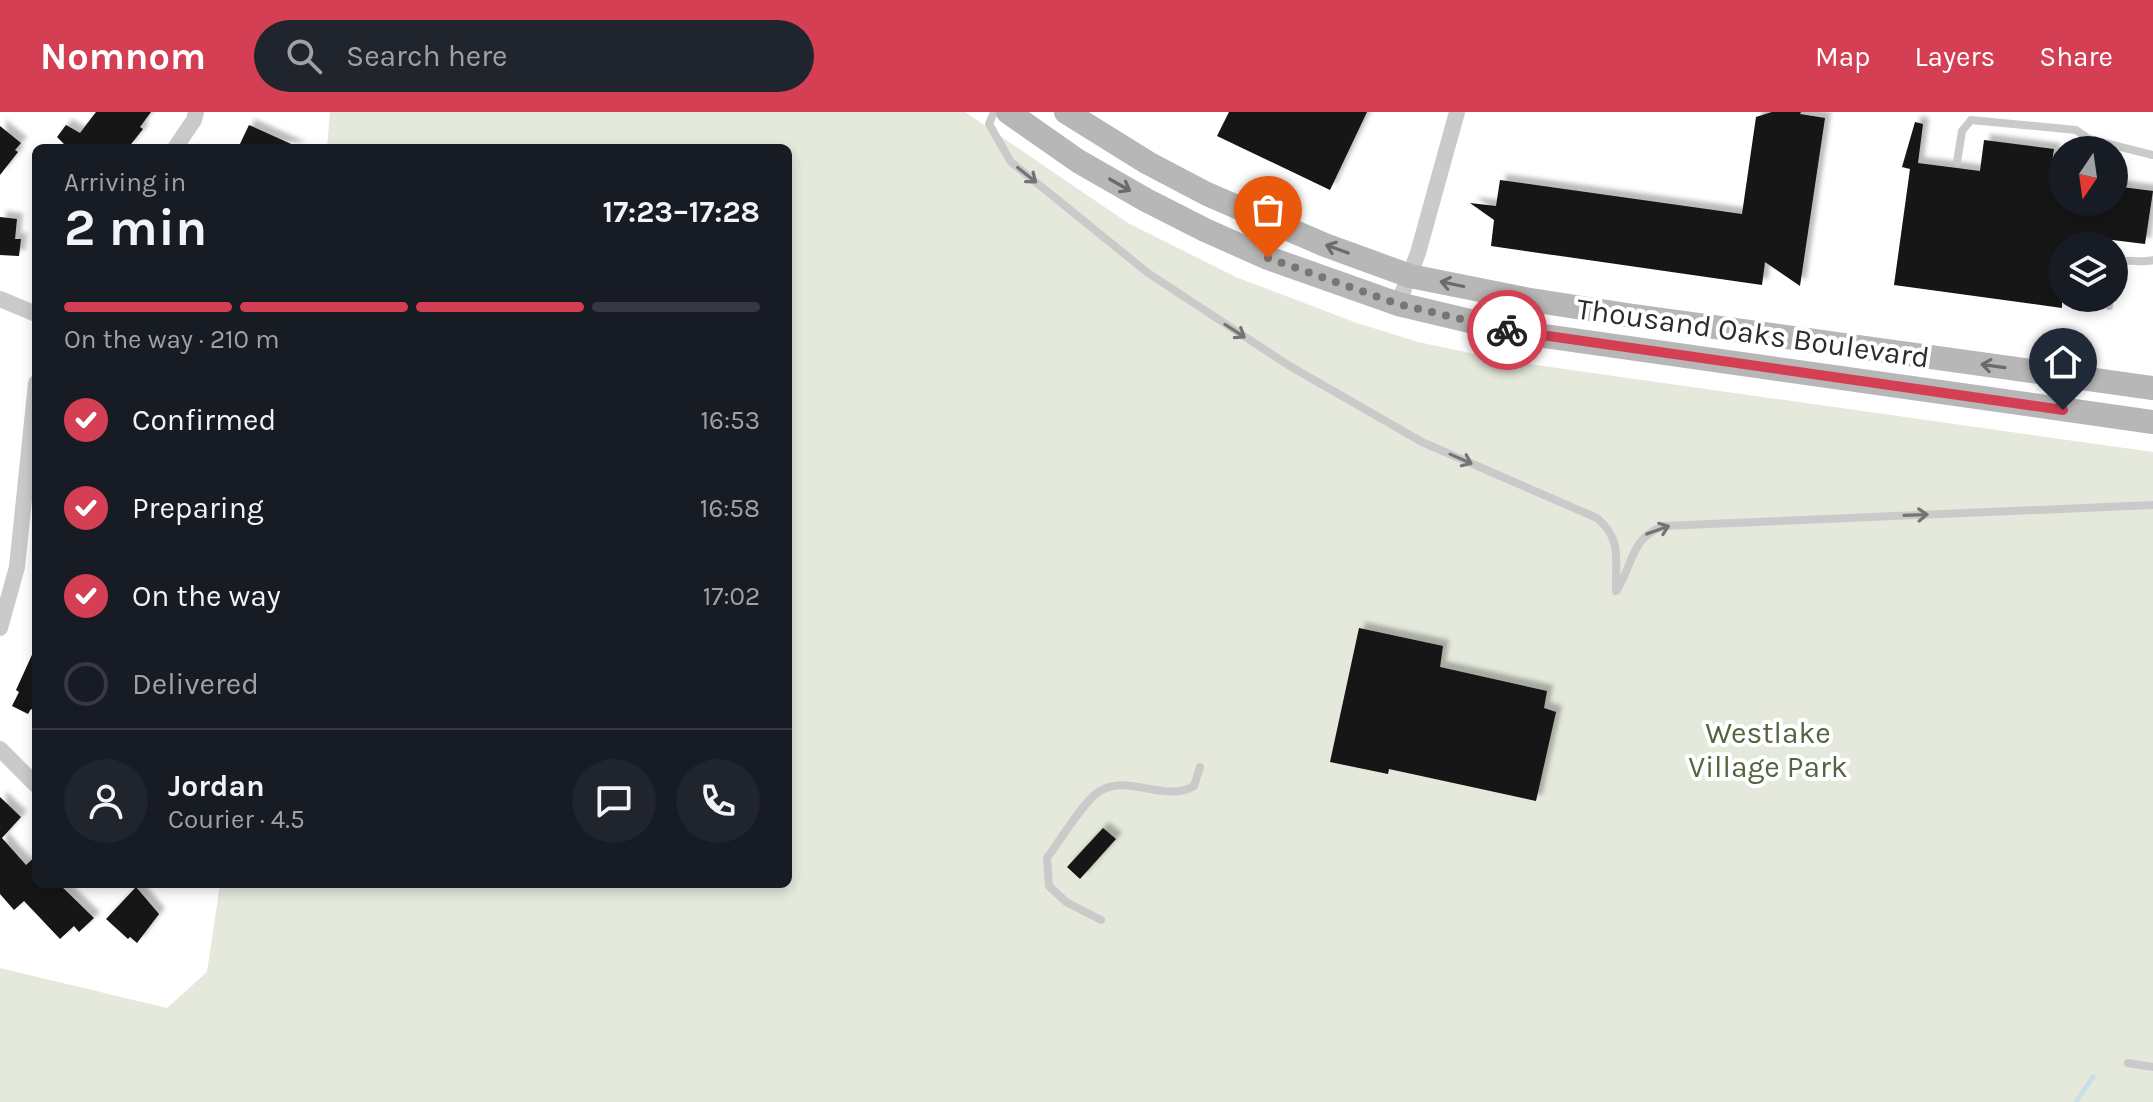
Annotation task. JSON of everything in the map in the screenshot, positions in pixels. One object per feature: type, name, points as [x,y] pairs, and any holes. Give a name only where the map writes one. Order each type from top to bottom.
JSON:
[{"type":"main road","name":"Thousand Oaks Boulevard","points":[[1008,112],[1078,161],[1193,224],[1268,258],[1398,304],[1516,332],[2153,422]]},
{"type":"main road","name":"Thousand Oaks Boulevard","points":[[1066,112],[1148,163],[1207,194],[1313,240],[1410,276],[1627,315],[2153,388]]},
{"type":"street","points":[[178,144],[196,112]]},
{"type":"street","points":[[1398,304],[1410,276],[1457,112]]},
{"type":"street","points":[[0,299],[32,312]]},
{"type":"street","points":[[0,628],[17,567],[32,422]]},
{"type":"street","points":[[0,749],[32,781]]},
{"type":"lane","points":[[994,112],[989,124],[1011,162],[1148,273],[1288,365],[1422,442],[1597,518],[1614,535],[1617,547],[1616,591],[1641,538],[1651,530],[1664,526],[2153,505]]},
{"type":"lane","points":[[1957,162],[1962,131],[1971,120],[2076,130],[2089,139],[2153,155]]},
{"type":"lane","points":[[2128,261],[2153,260]]},
{"type":"lane","points":[[1101,920],[1066,902],[1049,886],[1047,858],[1095,794],[1118,785],[1184,792],[1194,786],[1200,767]]},
{"type":"lane","points":[[2128,1063],[2153,1067]]},
{"type":"green space","name":"Westlake Village Park","points":[[330,112],[965,112],[1128,223],[1238,278],[1357,323],[1418,342],[1508,361],[2153,452],[2153,1102],[0,1102],[0,968],[167,1008],[207,972],[219,888],[792,888],[792,144],[327,144]]},
{"type":"building","points":[[96,112],[151,112],[131,144],[64,144],[57,137],[66,125],[80,133]]},
{"type":"building","points":[[1229,112],[1367,112],[1330,190],[1217,136]]},
{"type":"building","points":[[1772,112],[1801,112],[1825,118],[1800,286],[1765,262],[1762,285],[1491,246],[1494,220],[1470,203],[1496,206],[1500,180],[1742,214],[1756,117]]},
{"type":"building","points":[[1915,122],[1923,124],[1918,163],[1980,171],[1984,140],[2048,148],[2048,216],[2128,216],[2128,188],[2153,191],[2145,244],[2128,242],[2128,232],[2048,232],[2048,306],[1894,285],[1910,169],[1902,167]]},
{"type":"building","points":[[249,125],[291,144],[240,144]]},
{"type":"building","points":[[0,126],[21,143],[15,150],[18,152],[0,175]]},
{"type":"building","points":[[0,217],[17,219],[15,239],[21,239],[19,256],[0,255]]},
{"type":"building","points":[[1359,628],[1443,646],[1440,667],[1547,691],[1544,708],[1556,712],[1536,801],[1389,769],[1388,774],[1330,762]]},
{"type":"building","points":[[32,655],[32,709],[28,714],[12,706],[19,692],[16,690]]},
{"type":"building","points":[[0,797],[21,817],[2,838],[26,865],[32,860],[32,888],[63,888],[94,918],[79,932],[74,926],[60,939],[24,901],[14,910],[0,894]]},
{"type":"building","points":[[1103,828],[1116,839],[1080,879],[1067,867]]},
{"type":"building","points":[[135,888],[159,914],[137,943],[106,919]]},
{"type":"waterway","points":[[2076,1102],[2093,1077]]},
{"type":"way so far","points":[[1268,258],[1398,304],[1507,330]]},
{"type":"route","points":[[1507,330],[2063,410]]}]
